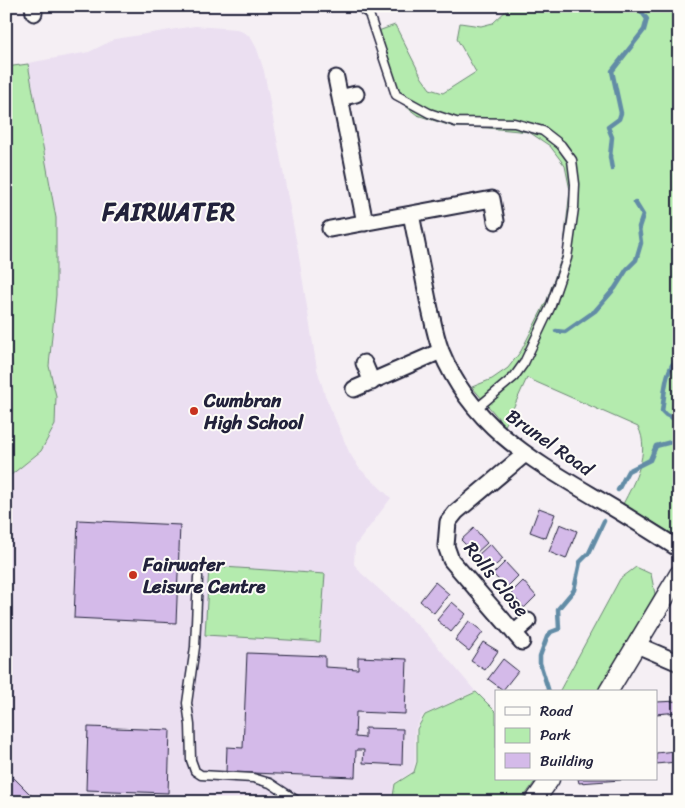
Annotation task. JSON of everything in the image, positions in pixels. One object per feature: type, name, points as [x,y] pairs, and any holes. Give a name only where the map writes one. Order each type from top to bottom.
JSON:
[{"type":"street","points":[[336,78],[365,223]]},
{"type":"street","points":[[340,98],[356,94]]},
{"type":"street","points":[[330,229],[492,199],[496,221]]},
{"type":"street","name":"Brunel Road","points":[[411,214],[432,319],[441,350],[455,379],[476,409],[504,438],[526,454],[679,549]]},
{"type":"street","points":[[354,389],[441,350]]},
{"type":"street","points":[[364,364],[372,382]]},
{"type":"street","name":"Rolls Close","points":[[526,454],[456,512],[448,522],[446,546],[451,560],[518,638],[528,621]]},
{"type":"street","points":[[609,690],[679,574]]},
{"type":"street","points":[[636,645],[679,664]]},
{"type":"street","points":[[534,802],[549,780]]},
{"type":"lane","points":[[366,7],[396,95],[429,113],[456,122],[514,123],[543,131],[561,145],[572,160],[575,184],[574,208],[567,258],[550,308],[524,363],[514,377],[476,409]]},
{"type":"lane","points":[[198,577],[195,646],[187,703],[190,725],[190,760],[194,771],[201,776],[253,778],[270,784],[299,802]]},
{"type":"shaded area","name":"Cwmbran High School","points":[[195,26],[237,29],[250,36],[257,49],[264,71],[297,245],[317,369],[325,395],[349,452],[359,468],[391,498],[355,546],[354,564],[361,573],[427,634],[475,691],[423,715],[415,729],[415,762],[413,771],[394,783],[390,802],[6,802],[6,479],[42,451],[55,425],[56,396],[50,366],[56,295],[56,218],[28,63],[89,52],[115,39]]},
{"type":"green space","points":[[511,6],[679,6],[679,366],[674,400],[679,408],[679,538],[623,504],[640,467],[643,446],[642,436],[638,427],[527,378],[505,426],[472,387],[492,379],[508,368],[521,351],[547,300],[563,253],[570,190],[565,166],[550,146],[529,132],[454,127],[417,115],[395,98],[398,88],[378,31],[395,25],[422,78],[430,89],[443,93],[476,72],[457,39],[460,23],[481,26],[493,23]]},
{"type":"green space","points":[[28,64],[56,218],[56,295],[49,366],[56,396],[55,425],[41,451],[6,479],[6,67]]},
{"type":"green space","points":[[209,566],[325,574],[320,642],[205,635]]},
{"type":"green space","points":[[636,567],[651,574],[655,594],[615,667],[599,690],[560,690],[620,579]]},
{"type":"green space","points":[[476,692],[495,711],[495,780],[536,780],[520,802],[392,802],[395,784],[414,772],[417,762],[417,729],[425,715]]},
{"type":"building","points":[[539,508],[555,514],[546,538],[530,532]]},
{"type":"building","points":[[78,520],[180,525],[176,623],[74,618]]},
{"type":"building","points":[[560,524],[577,531],[566,559],[549,552]]},
{"type":"building","points":[[474,528],[487,543],[475,554],[461,540]]},
{"type":"building","points":[[490,544],[503,559],[490,570],[477,556]]},
{"type":"building","points":[[505,562],[518,576],[506,588],[493,574]]},
{"type":"building","points":[[523,581],[536,596],[524,608],[511,593]]},
{"type":"building","points":[[435,582],[449,594],[434,613],[420,601]]},
{"type":"building","points":[[452,602],[466,614],[451,632],[437,620]]},
{"type":"building","points":[[469,621],[483,632],[469,651],[455,640]]},
{"type":"building","points":[[483,642],[498,651],[485,670],[471,661]]},
{"type":"building","points":[[247,653],[325,656],[325,667],[358,669],[358,657],[407,659],[405,714],[356,712],[355,737],[365,738],[365,728],[403,729],[402,765],[363,763],[364,750],[356,750],[355,777],[226,772],[227,747],[243,748]]},
{"type":"building","points":[[503,659],[518,671],[503,690],[488,679]]},
{"type":"building","points":[[679,701],[679,712],[658,714],[658,702]]},
{"type":"building","points":[[88,727],[170,730],[168,793],[86,790]]},
{"type":"building","points":[[675,751],[676,762],[658,764],[658,753]]},
{"type":"building","points":[[6,770],[38,802],[6,802]]},
{"type":"building","points":[[578,780],[621,780],[579,783]]},
{"type":"waterway","points":[[612,169],[610,157],[612,137],[608,127],[619,119],[621,113],[612,71],[644,30],[647,19],[637,6]]},
{"type":"waterway","points":[[556,331],[565,332],[595,311],[636,260],[641,243],[639,227],[643,215],[635,202]]},
{"type":"waterway","points":[[679,357],[670,368],[662,411],[679,421]]},
{"type":"waterway","points":[[618,490],[628,471],[650,460],[656,446],[679,440]]},
{"type":"waterway","points":[[548,690],[540,663],[540,656],[547,637],[551,632],[559,629],[558,609],[574,590],[580,562],[589,553],[604,521]]},
{"type":"place","name":"Cwmbran High School","points":[[194,411]]},
{"type":"place","name":"Fairwater Leisure Centre","points":[[133,575]]},
{"type":"district","name":"FAIRWATER","points":[[169,212]]}]
